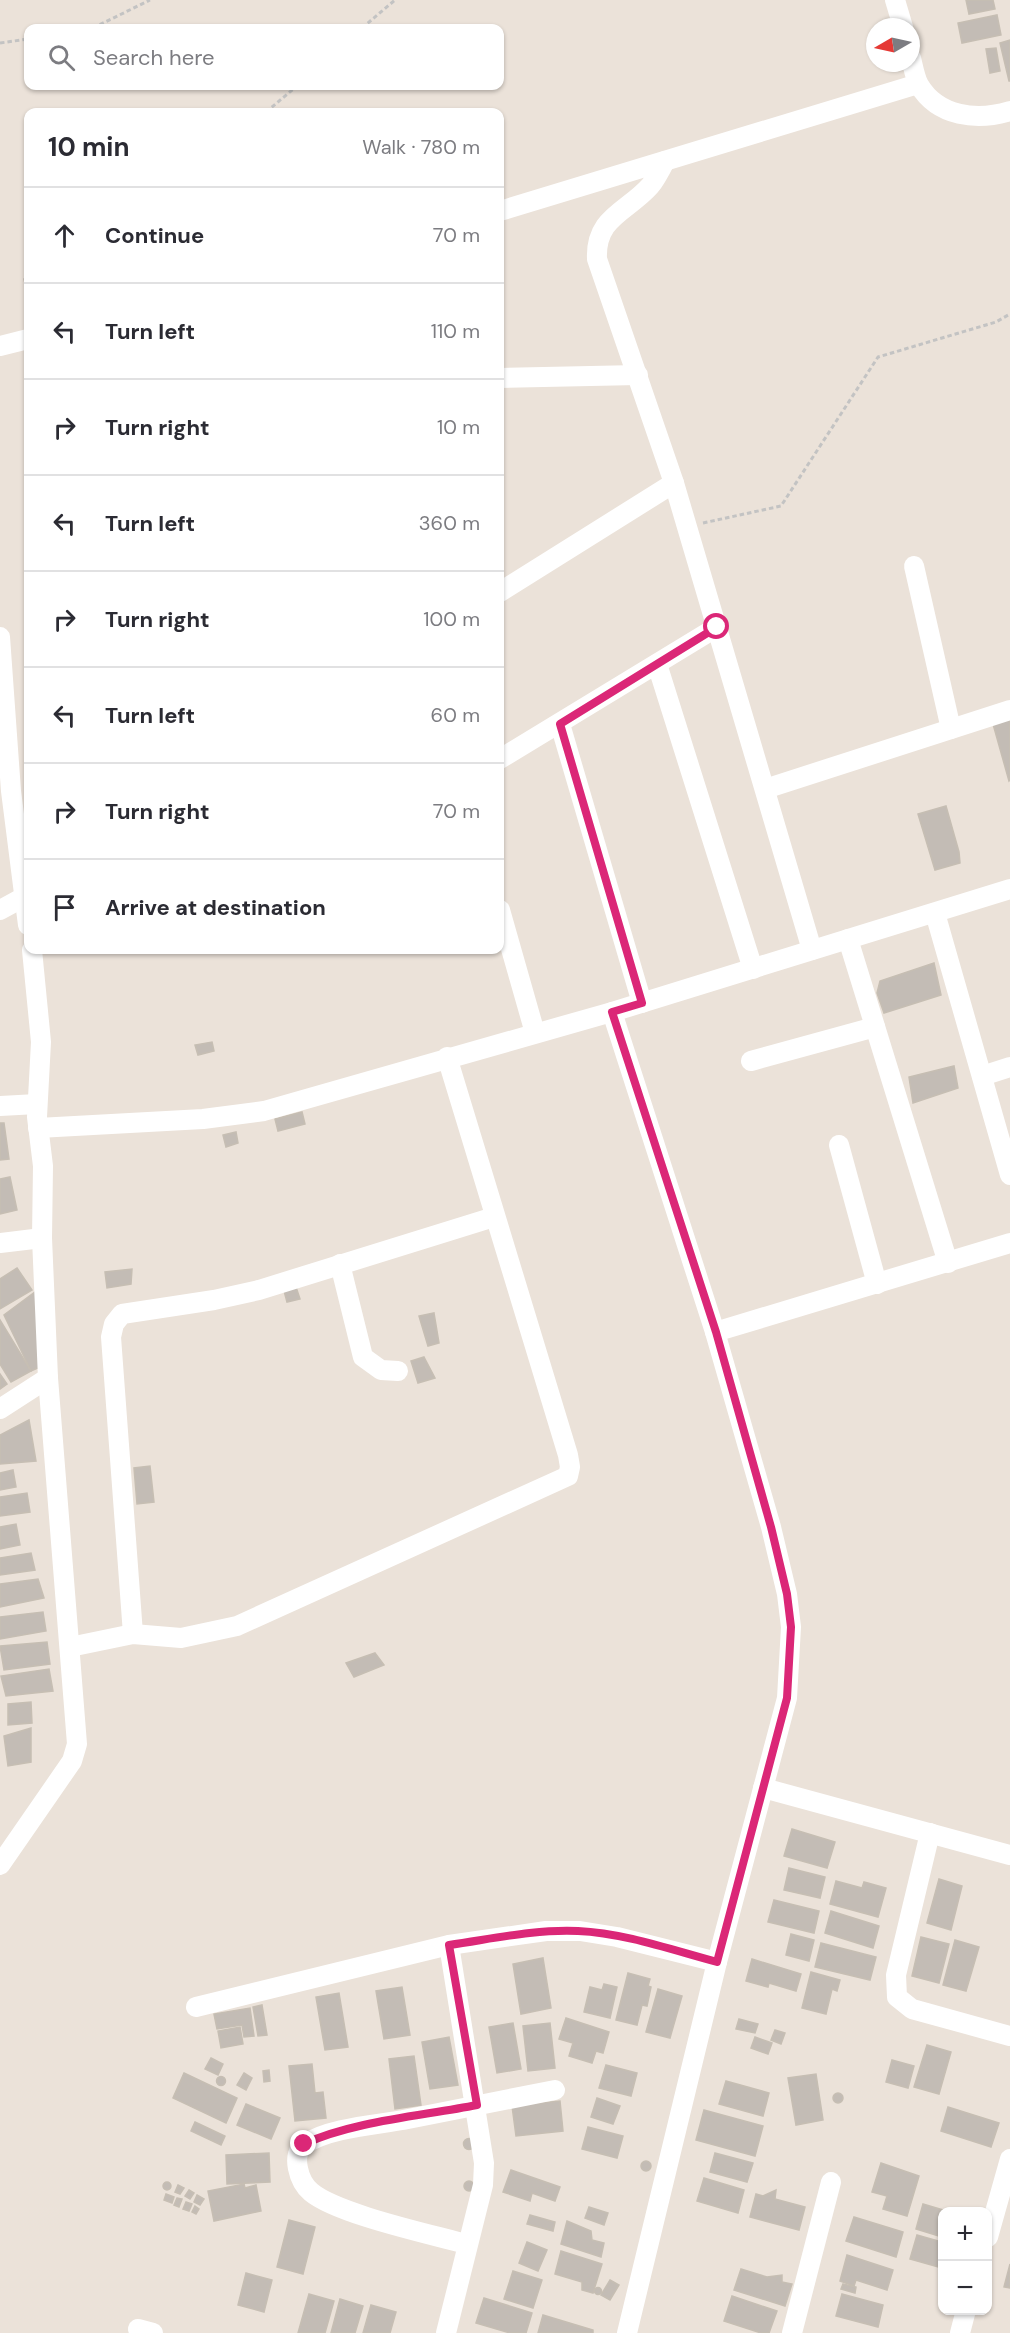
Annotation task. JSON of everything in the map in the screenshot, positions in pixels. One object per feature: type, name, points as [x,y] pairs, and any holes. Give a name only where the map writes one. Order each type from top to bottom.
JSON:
[{"type":"street","points":[[895,0],[900,18]]},
{"type":"street","points":[[915,72],[918,84],[933,103],[966,117],[993,116],[1010,111]]},
{"type":"street","points":[[504,210],[918,84]]},
{"type":"street","points":[[665,161],[650,186],[604,226],[597,243],[597,259],[674,483],[812,950]]},
{"type":"street","points":[[0,346],[24,340]]},
{"type":"street","points":[[504,378],[638,375]]},
{"type":"street","points":[[504,589],[674,483]]},
{"type":"street","points":[[914,566],[951,729]]},
{"type":"street","points":[[504,757],[717,627]]},
{"type":"street","points":[[0,637],[20,791],[24,897],[0,910]]},
{"type":"street","points":[[657,664],[753,969]]},
{"type":"street","points":[[765,789],[1010,710]]},
{"type":"street","points":[[560,724],[642,1003]]},
{"type":"street","points":[[38,1128],[203,1119],[264,1111],[447,1057],[612,1012],[1010,889]]},
{"type":"street","points":[[935,913],[1010,1175]]},
{"type":"street","points":[[504,924],[535,1033]]},
{"type":"street","points":[[848,939],[948,1263]]},
{"type":"street","points":[[0,1865],[72,1761],[77,1744],[48,1378],[42,1238],[43,1166],[37,1104],[41,1042],[32,954]]},
{"type":"street","points":[[612,1012],[716,1332],[771,1527],[787,1594],[791,1627],[787,1698],[717,1962],[627,2333]]},
{"type":"street","points":[[751,1061],[875,1027]]},
{"type":"street","points":[[70,1647],[133,1634],[181,1638],[237,1626],[568,1476],[570,1467],[568,1455],[447,1057]]},
{"type":"street","points":[[982,1076],[1010,1067]]},
{"type":"street","points":[[0,1106],[37,1104]]},
{"type":"street","points":[[839,1145],[878,1284]]},
{"type":"street","points":[[133,1634],[111,1337],[114,1324],[122,1314],[214,1300],[494,1217]]},
{"type":"street","points":[[0,1243],[42,1238]]},
{"type":"street","points":[[716,1332],[1010,1243]]},
{"type":"street","points":[[340,1264],[363,1357],[381,1370],[398,1371]]},
{"type":"street","points":[[0,1409],[48,1378]]},
{"type":"street","points":[[763,1788],[1010,1855]]},
{"type":"street","points":[[930,1833],[896,1975],[897,1997],[912,2009],[1010,2036]]},
{"type":"street","points":[[196,2007],[449,1945],[546,1931],[580,1931],[617,1937],[717,1962]]},
{"type":"street","points":[[446,2333],[466,2244],[483,2185],[484,2163],[477,2105],[449,1945]]},
{"type":"street","points":[[466,2244],[335,2205],[310,2191],[301,2178],[298,2152],[304,2144],[320,2137],[555,2090]]},
{"type":"street","points":[[992,2220],[1010,2159]]},
{"type":"street","points":[[792,2333],[831,2182]]},
{"type":"street","points":[[960,2333],[965,2315]]},
{"type":"path","points":[[101,24],[150,0]]},
{"type":"path","points":[[367,24],[395,0]]},
{"type":"path","points":[[0,43],[24,40]]},
{"type":"path","points":[[271,108],[292,90]]},
{"type":"path","points":[[687,526],[781,506],[878,357],[996,322],[1010,314]]},
{"type":"building","points":[[966,0],[993,0],[995,9],[969,14]]},
{"type":"building","points":[[997,15],[1001,35],[962,43],[958,23]]},
{"type":"building","points":[[1010,40],[1010,81],[1009,81],[1000,43]]},
{"type":"building","points":[[996,48],[1000,71],[990,73],[986,49]]},
{"type":"building","points":[[1010,720],[1010,780],[1009,781],[993,724]]},
{"type":"building","points":[[946,806],[960,863],[935,870],[918,814]]},
{"type":"building","points":[[934,963],[941,995],[884,1013],[877,993],[880,981]]},
{"type":"building","points":[[212,1042],[214,1051],[198,1055],[195,1045]]},
{"type":"building","points":[[954,1066],[958,1088],[913,1103],[909,1077]]},
{"type":"building","points":[[302,1112],[305,1124],[278,1131],[275,1119]]},
{"type":"building","points":[[0,1123],[4,1123],[9,1159],[0,1160]]},
{"type":"building","points":[[236,1132],[238,1143],[226,1147],[223,1135]]},
{"type":"building","points":[[10,1177],[17,1210],[0,1214],[0,1179]]},
{"type":"building","points":[[17,1268],[32,1290],[0,1309],[0,1279]]},
{"type":"building","points":[[132,1269],[131,1284],[107,1288],[105,1272]]},
{"type":"building","points":[[295,1284],[300,1299],[287,1302],[283,1287]]},
{"type":"building","points":[[39,1289],[40,1367],[31,1371],[4,1315]]},
{"type":"building","points":[[434,1313],[439,1343],[428,1346],[419,1316]]},
{"type":"building","points":[[0,1320],[31,1371],[11,1382],[0,1364]]},
{"type":"building","points":[[424,1357],[435,1378],[418,1383],[411,1361]]},
{"type":"building","points":[[0,1374],[7,1384],[0,1389]]},
{"type":"building","points":[[29,1420],[36,1461],[0,1464],[0,1435]]},
{"type":"building","points":[[150,1466],[154,1502],[137,1504],[134,1468]]},
{"type":"building","points":[[13,1470],[16,1487],[0,1490],[0,1473]]},
{"type":"building","points":[[27,1493],[30,1512],[0,1516],[0,1497]]},
{"type":"building","points":[[16,1524],[20,1545],[0,1549],[0,1527]]},
{"type":"building","points":[[31,1553],[35,1570],[0,1575],[0,1558]]},
{"type":"building","points":[[38,1579],[44,1598],[0,1607],[0,1584]]},
{"type":"building","points":[[43,1612],[46,1631],[0,1639],[0,1617]]},
{"type":"building","points":[[47,1642],[50,1664],[4,1670],[0,1646]]},
{"type":"building","points":[[375,1653],[384,1665],[354,1677],[346,1663]]},
{"type":"building","points":[[49,1669],[53,1691],[6,1696],[1,1676]]},
{"type":"building","points":[[31,1702],[32,1723],[8,1725],[8,1704]]},
{"type":"building","points":[[31,1728],[31,1762],[8,1766],[4,1736]]},
{"type":"building","points":[[792,1829],[835,1842],[827,1868],[784,1856]]},
{"type":"building","points":[[789,1868],[825,1877],[820,1898],[784,1890]]},
{"type":"building","points":[[939,1879],[962,1886],[951,1930],[927,1923]]},
{"type":"building","points":[[836,1881],[862,1888],[864,1882],[886,1888],[878,1917],[830,1904]]},
{"type":"building","points":[[774,1900],[819,1911],[814,1933],[768,1922]]},
{"type":"building","points":[[831,1911],[879,1926],[873,1948],[825,1933]]},
{"type":"building","points":[[791,1934],[814,1940],[809,1961],[786,1955]]},
{"type":"building","points":[[921,1937],[949,1944],[939,1983],[912,1976]]},
{"type":"building","points":[[955,1940],[979,1947],[966,1991],[943,1985]]},
{"type":"building","points":[[821,1943],[876,1957],[870,1980],[815,1967]]},
{"type":"building","points":[[543,1958],[551,2008],[521,2014],[513,1964]]},
{"type":"building","points":[[752,1959],[801,1974],[796,1991],[769,1983],[768,1987],[746,1981]]},
{"type":"building","points":[[811,1972],[840,1980],[837,1991],[832,1989],[826,2014],[802,2008]]},
{"type":"building","points":[[628,1973],[650,1979],[648,1986],[651,1987],[647,2006],[642,2005],[637,2025],[616,2020]]},
{"type":"building","points":[[604,1984],[617,1987],[610,2018],[584,2012],[590,1987],[602,1990]]},
{"type":"building","points":[[402,1987],[410,2035],[384,2039],[376,1991]]},
{"type":"building","points":[[658,1989],[682,1996],[670,2038],[646,2032]]},
{"type":"building","points":[[339,1993],[348,2047],[325,2050],[316,1997]]},
{"type":"building","points":[[262,2005],[267,2035],[258,2036],[253,2007]]},
{"type":"building","points":[[250,2008],[254,2036],[244,2037],[242,2025],[217,2029],[214,2014]]},
{"type":"building","points":[[566,2018],[609,2032],[603,2053],[596,2051],[592,2063],[569,2056],[573,2043],[559,2039]]},
{"type":"building","points":[[739,2019],[758,2024],[755,2033],[736,2029]]},
{"type":"building","points":[[513,2023],[521,2069],[497,2073],[489,2027]]},
{"type":"building","points":[[550,2023],[555,2068],[528,2071],[523,2026]]},
{"type":"building","points":[[240,2027],[243,2044],[221,2048],[218,2031]]},
{"type":"building","points":[[775,2030],[785,2033],[781,2044],[771,2040]]},
{"type":"building","points":[[449,2037],[458,2085],[430,2089],[422,2042]]},
{"type":"building","points":[[755,2037],[772,2043],[768,2054],[751,2048]]},
{"type":"building","points":[[927,2045],[951,2052],[939,2094],[914,2087]]},
{"type":"building","points":[[414,2056],[421,2105],[395,2109],[389,2059]]},
{"type":"building","points":[[211,2058],[223,2064],[218,2075],[205,2069]]},
{"type":"building","points":[[892,2060],[914,2066],[908,2088],[886,2082]]},
{"type":"building","points":[[312,2064],[315,2093],[323,2092],[326,2118],[295,2121],[289,2066]]},
{"type":"building","points":[[606,2065],[637,2073],[631,2096],[599,2088]]},
{"type":"building","points":[[269,2070],[270,2081],[264,2082],[263,2071]]},
{"type":"building","points":[[184,2073],[237,2098],[226,2123],[173,2098]]},
{"type":"building","points":[[244,2073],[252,2078],[246,2090],[237,2085]]},
{"type":"building","points":[[816,2074],[823,2120],[796,2125],[788,2078]]},
{"type":"building","points":[[221,2077],[225,2081],[221,2085],[217,2081]]},
{"type":"building","points":[[726,2081],[769,2093],[763,2116],[719,2104]]},
{"type":"building","points":[[838,2093],[842,2094],[842,2102],[838,2103],[834,2102],[833,2098],[834,2094]]},
{"type":"building","points":[[597,2098],[620,2106],[613,2124],[591,2117]]},
{"type":"building","points":[[560,2101],[563,2131],[516,2136],[512,2106]]},
{"type":"building","points":[[246,2104],[280,2118],[271,2139],[237,2125]]},
{"type":"building","points":[[948,2107],[999,2123],[991,2147],[941,2131]]},
{"type":"building","points":[[704,2110],[763,2126],[755,2156],[696,2140]]},
{"type":"building","points":[[195,2122],[225,2136],[221,2145],[191,2131]]},
{"type":"building","points":[[588,2127],[623,2136],[617,2158],[582,2149]]},
{"type":"building","points":[[469,2138],[475,2144],[469,2150],[463,2144]]},
{"type":"building","points":[[269,2153],[270,2182],[227,2184],[226,2155]]},
{"type":"building","points":[[715,2153],[753,2163],[747,2182],[710,2172]]},
{"type":"building","points":[[646,2161],[651,2166],[646,2171],[641,2166]]},
{"type":"building","points":[[881,2163],[919,2176],[907,2216],[883,2209],[887,2196],[872,2192]]},
{"type":"building","points":[[511,2170],[560,2187],[555,2201],[532,2193],[530,2201],[503,2192]]},
{"type":"building","points":[[704,2178],[744,2190],[738,2213],[697,2201]]},
{"type":"building","points":[[469,2181],[473,2182],[473,2190],[469,2191],[465,2190],[464,2186],[465,2182]]},
{"type":"building","points":[[167,2182],[171,2186],[167,2190],[163,2186]]},
{"type":"building","points":[[244,2184],[245,2188],[256,2185],[261,2211],[214,2221],[208,2191]]},
{"type":"building","points":[[178,2185],[184,2188],[180,2194],[175,2192]]},
{"type":"building","points":[[189,2190],[194,2193],[190,2199],[185,2196]]},
{"type":"building","points":[[776,2190],[775,2199],[805,2207],[799,2230],[750,2217],[756,2194],[763,2196]]},
{"type":"building","points":[[166,2194],[174,2197],[172,2203],[164,2200]]},
{"type":"building","points":[[197,2195],[204,2199],[200,2205],[194,2202]]},
{"type":"building","points":[[177,2198],[182,2199],[179,2207],[174,2205]]},
{"type":"building","points":[[186,2202],[192,2204],[189,2211],[183,2209]]},
{"type":"building","points":[[923,2204],[938,2208],[938,2236],[916,2229]]},
{"type":"building","points":[[195,2206],[199,2209],[196,2214],[192,2212]]},
{"type":"building","points":[[589,2207],[608,2213],[604,2225],[585,2218]]},
{"type":"building","points":[[530,2215],[555,2222],[553,2231],[527,2224]]},
{"type":"building","points":[[854,2217],[903,2232],[896,2257],[846,2241]]},
{"type":"building","points":[[289,2220],[315,2227],[303,2274],[277,2267]]},
{"type":"building","points":[[567,2221],[591,2231],[592,2240],[604,2243],[601,2257],[561,2244]]},
{"type":"building","points":[[917,2235],[938,2241],[938,2267],[910,2259]]},
{"type":"building","points":[[527,2242],[547,2250],[538,2271],[519,2263]]},
{"type":"building","points":[[561,2251],[602,2264],[593,2293],[582,2290],[582,2282],[555,2274]]},
{"type":"building","points":[[847,2255],[893,2270],[887,2290],[856,2280],[854,2286],[840,2281]]},
{"type":"building","points":[[1010,2264],[1010,2288],[1004,2287]]},
{"type":"building","points":[[741,2269],[767,2277],[782,2275],[782,2282],[792,2284],[785,2306],[734,2290]]},
{"type":"building","points":[[513,2271],[542,2280],[533,2308],[504,2299]]},
{"type":"building","points":[[246,2273],[272,2280],[264,2312],[238,2305]]},
{"type":"building","points":[[610,2280],[619,2285],[610,2300],[601,2295]]},
{"type":"building","points":[[843,2284],[856,2287],[855,2293],[841,2289]]},
{"type":"building","points":[[598,2288],[601,2291],[598,2294],[595,2291]]},
{"type":"building","points":[[309,2294],[334,2301],[325,2333],[298,2333]]},
{"type":"building","points":[[842,2294],[883,2305],[878,2327],[836,2316]]},
{"type":"building","points":[[732,2296],[777,2311],[769,2333],[761,2333],[724,2321]]},
{"type":"building","points":[[484,2298],[532,2313],[526,2333],[510,2333],[476,2323]]},
{"type":"building","points":[[340,2299],[363,2306],[355,2333],[331,2333]]},
{"type":"building","points":[[371,2305],[396,2312],[390,2333],[363,2333]]},
{"type":"building","points":[[543,2315],[593,2330],[593,2333],[538,2333]]},
{"type":"route","points":[[304,2144],[320,2137],[353,2129],[477,2105],[449,1945],[546,1931],[580,1931],[648,1944],[717,1962],[787,1698],[791,1627],[787,1594],[771,1527],[716,1332],[612,1012],[642,1003],[560,724],[717,627]]}]
